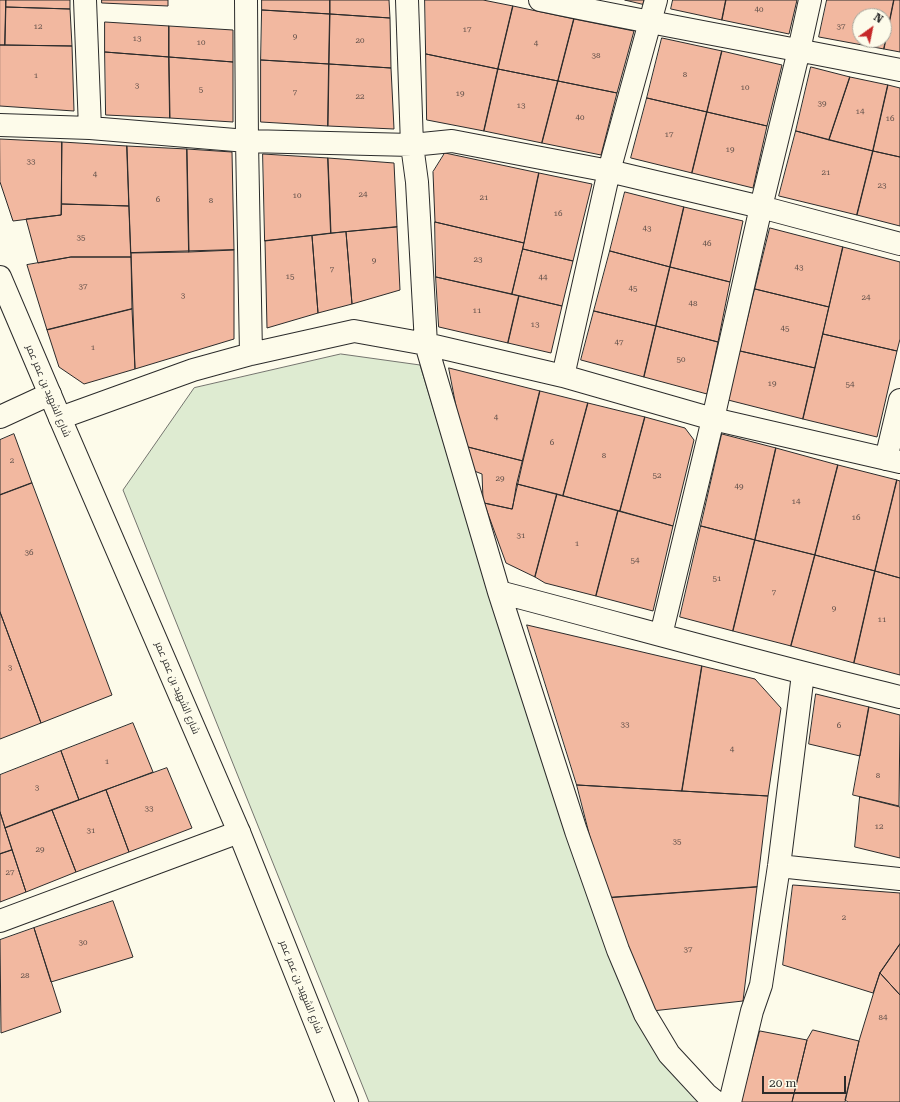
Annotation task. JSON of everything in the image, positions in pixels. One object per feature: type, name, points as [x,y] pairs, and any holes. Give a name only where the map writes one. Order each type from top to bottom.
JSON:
[{"type":"street","points":[[84,0],[90,128]]},
{"type":"street","points":[[246,0],[251,354]]},
{"type":"street","points":[[407,0],[412,145],[417,182],[426,344],[499,592],[576,831],[618,950],[645,1014],[669,1054],[706,1094],[716,1102]]},
{"type":"street","points":[[540,0],[900,70]]},
{"type":"street","points":[[563,376],[609,171],[656,0]]},
{"type":"street","points":[[662,635],[810,0]]},
{"type":"street","points":[[0,124],[90,128],[247,141],[412,145],[452,141],[609,171],[761,207],[900,244]]},
{"type":"street","name":"شارع الشهيد بن عمر عمر","points":[[0,277],[239,832],[347,1102]]},
{"type":"street","points":[[60,418],[193,370],[251,354],[354,331],[426,344],[563,376],[713,419],[893,461],[900,400]]},
{"type":"street","points":[[0,417],[50,394]]},
{"type":"street","points":[[499,592],[803,674],[900,697]]},
{"type":"street","points":[[730,1102],[752,1010],[761,985],[779,866],[803,674]]},
{"type":"street","points":[[0,921],[239,832]]},
{"type":"street","points":[[779,866],[900,879]]},
{"type":"green space","points":[[341,354],[420,365],[529,721],[625,988],[699,1102],[369,1102],[123,490],[194,388]]},
{"type":"building","points":[[0,0],[6,0],[5,45],[0,45]]},
{"type":"building","points":[[6,0],[70,0],[70,9],[6,7]]},
{"type":"building","points":[[102,0],[168,0],[168,6],[102,3]]},
{"type":"building","points":[[262,0],[330,0],[330,14],[262,10]]},
{"type":"building","points":[[330,0],[389,0],[390,18],[330,14]]},
{"type":"building","points":[[425,0],[483,0],[513,6],[498,69],[426,54]]},
{"type":"building","points":[[625,0],[644,0],[643,4]]},
{"type":"building","points":[[673,0],[726,0],[722,20],[671,9]]},
{"type":"building","points":[[726,0],[797,0],[789,34],[722,20]]},
{"type":"building","points":[[827,0],[894,0],[892,10],[892,8],[852,8],[852,43],[819,37]]},
{"type":"building","points":[[894,0],[900,0],[900,52],[884,49],[892,48],[892,10]]},
{"type":"building","points":[[513,6],[574,19],[558,81],[498,69]]},
{"type":"building","points":[[6,7],[70,9],[72,46],[5,45]]},
{"type":"building","points":[[262,10],[330,14],[329,64],[261,60]]},
{"type":"building","points":[[330,14],[390,18],[391,68],[329,64]]},
{"type":"building","points":[[574,19],[634,31],[617,93],[558,81]]},
{"type":"building","points":[[105,22],[169,26],[169,57],[105,52]]},
{"type":"building","points":[[169,26],[233,30],[233,62],[169,57]]},
{"type":"building","points":[[662,38],[722,51],[707,112],[647,98]]},
{"type":"building","points":[[0,45],[72,46],[74,111],[0,106]]},
{"type":"building","points":[[722,51],[782,65],[767,126],[707,112]]},
{"type":"building","points":[[105,52],[169,57],[170,118],[106,115]]},
{"type":"building","points":[[426,54],[498,69],[484,131],[427,120]]},
{"type":"building","points":[[169,57],[233,62],[233,122],[170,118]]},
{"type":"building","points":[[261,60],[329,64],[328,126],[261,122]]},
{"type":"building","points":[[329,64],[391,68],[394,129],[328,126]]},
{"type":"building","points":[[811,67],[850,77],[829,140],[796,131]]},
{"type":"building","points":[[498,69],[558,81],[542,143],[484,131]]},
{"type":"building","points":[[850,77],[888,85],[873,151],[829,140]]},
{"type":"building","points":[[558,81],[617,93],[601,155],[542,143]]},
{"type":"building","points":[[888,85],[900,88],[900,157],[873,151]]},
{"type":"building","points":[[647,98],[707,112],[692,173],[631,158]]},
{"type":"building","points":[[707,112],[767,126],[753,188],[692,173]]},
{"type":"building","points":[[796,131],[873,151],[857,215],[779,196]]},
{"type":"building","points":[[0,139],[62,142],[61,215],[13,221],[0,182]]},
{"type":"building","points":[[62,142],[127,146],[129,206],[62,204]]},
{"type":"building","points":[[127,146],[187,149],[189,252],[131,253]]},
{"type":"building","points":[[187,149],[232,152],[234,250],[189,252]]},
{"type":"building","points":[[873,151],[900,157],[900,226],[857,215]]},
{"type":"building","points":[[445,153],[539,173],[524,243],[435,222],[433,172]]},
{"type":"building","points":[[263,154],[328,158],[331,233],[265,241]]},
{"type":"building","points":[[328,158],[394,163],[397,227],[331,233]]},
{"type":"building","points":[[539,173],[592,184],[573,261],[523,249]]},
{"type":"building","points":[[625,192],[684,207],[670,267],[610,251]]},
{"type":"building","points":[[62,204],[129,206],[131,257],[71,257],[38,263],[26,219],[61,215]]},
{"type":"building","points":[[684,207],[743,221],[730,282],[670,267]]},
{"type":"building","points":[[435,222],[524,243],[512,294],[436,277]]},
{"type":"building","points":[[397,227],[400,290],[352,304],[346,232]]},
{"type":"building","points":[[770,228],[843,247],[829,307],[755,289]]},
{"type":"building","points":[[346,232],[352,304],[318,313],[312,236]]},
{"type":"building","points":[[312,236],[318,313],[267,328],[265,241]]},
{"type":"building","points":[[843,247],[900,262],[900,339],[897,351],[823,334]]},
{"type":"building","points":[[523,249],[573,261],[562,306],[512,294]]},
{"type":"building","points":[[234,250],[234,339],[135,369],[131,253]]},
{"type":"building","points":[[610,251],[670,267],[656,326],[594,311]]},
{"type":"building","points":[[71,257],[131,257],[132,309],[47,330],[27,265]]},
{"type":"building","points":[[670,267],[730,282],[718,342],[656,326]]},
{"type":"building","points":[[436,277],[519,296],[508,343],[439,327]]},
{"type":"building","points":[[755,289],[829,307],[815,368],[740,351]]},
{"type":"building","points":[[519,296],[562,306],[551,353],[508,343]]},
{"type":"building","points":[[132,309],[135,369],[84,384],[59,367],[47,330]]},
{"type":"building","points":[[594,311],[656,326],[644,377],[581,360]]},
{"type":"building","points":[[656,326],[718,342],[707,394],[644,377]]},
{"type":"building","points":[[823,334],[897,351],[877,437],[803,419]]},
{"type":"building","points":[[740,351],[815,368],[803,419],[728,400]]},
{"type":"building","points":[[449,368],[540,391],[523,461],[464,446]]},
{"type":"building","points":[[540,391],[588,403],[563,496],[517,484]]},
{"type":"building","points":[[588,403],[645,417],[620,511],[563,496]]},
{"type":"building","points":[[645,417],[685,428],[694,440],[673,526],[620,511]]},
{"type":"building","points":[[14,434],[32,483],[0,495],[0,440]]},
{"type":"building","points":[[722,434],[776,448],[755,540],[701,526]]},
{"type":"building","points":[[464,446],[523,461],[512,509],[484,503],[482,474],[469,469]]},
{"type":"building","points":[[776,448],[838,465],[815,555],[755,540]]},
{"type":"building","points":[[838,465],[897,480],[875,571],[815,555]]},
{"type":"building","points":[[897,480],[900,481],[900,578],[875,571]]},
{"type":"building","points":[[32,483],[112,695],[41,723],[0,612],[0,495]]},
{"type":"building","points":[[517,484],[557,494],[535,577],[506,563],[484,503],[512,509]]},
{"type":"building","points":[[557,494],[618,511],[596,596],[545,583],[535,577]]},
{"type":"building","points":[[618,511],[673,526],[653,611],[596,596]]},
{"type":"building","points":[[701,526],[755,540],[733,631],[680,617]]},
{"type":"building","points":[[755,540],[815,555],[791,646],[733,631]]},
{"type":"building","points":[[815,555],[875,571],[854,663],[791,646]]},
{"type":"building","points":[[875,571],[900,578],[900,675],[854,663]]},
{"type":"building","points":[[0,612],[41,723],[0,739]]},
{"type":"building","points":[[527,625],[702,666],[682,791],[577,785]]},
{"type":"building","points":[[702,666],[755,679],[781,708],[768,796],[682,791]]},
{"type":"building","points":[[816,694],[869,707],[860,756],[809,744]]},
{"type":"building","points":[[869,707],[900,715],[899,806],[853,795]]},
{"type":"building","points":[[133,723],[153,772],[79,800],[61,751]]},
{"type":"building","points":[[61,751],[79,800],[5,828],[0,812],[0,775]]},
{"type":"building","points":[[167,768],[192,828],[129,852],[106,790]]},
{"type":"building","points":[[577,785],[768,796],[757,887],[606,898]]},
{"type":"building","points":[[106,790],[129,852],[76,872],[52,810]]},
{"type":"building","points":[[860,797],[900,807],[900,858],[855,847]]},
{"type":"building","points":[[52,810],[76,872],[26,892],[5,828]]},
{"type":"building","points":[[0,812],[12,850],[0,854]]},
{"type":"building","points":[[12,850],[26,892],[0,902],[0,854]]},
{"type":"building","points":[[793,885],[900,893],[900,944],[880,973],[873,993],[783,965]]},
{"type":"building","points":[[757,887],[743,1001],[652,1011],[606,898]]},
{"type":"building","points":[[113,901],[133,957],[51,982],[34,928]]},
{"type":"building","points":[[34,928],[61,1012],[1,1033],[0,940]]},
{"type":"building","points":[[900,944],[900,995],[880,973]]},
{"type":"building","points":[[880,973],[900,995],[900,1102],[848,1102],[845,1100],[859,1041]]},
{"type":"building","points":[[813,1030],[859,1041],[845,1102],[792,1102],[807,1040]]},
{"type":"building","points":[[760,1031],[807,1040],[792,1102],[741,1102]]}]
